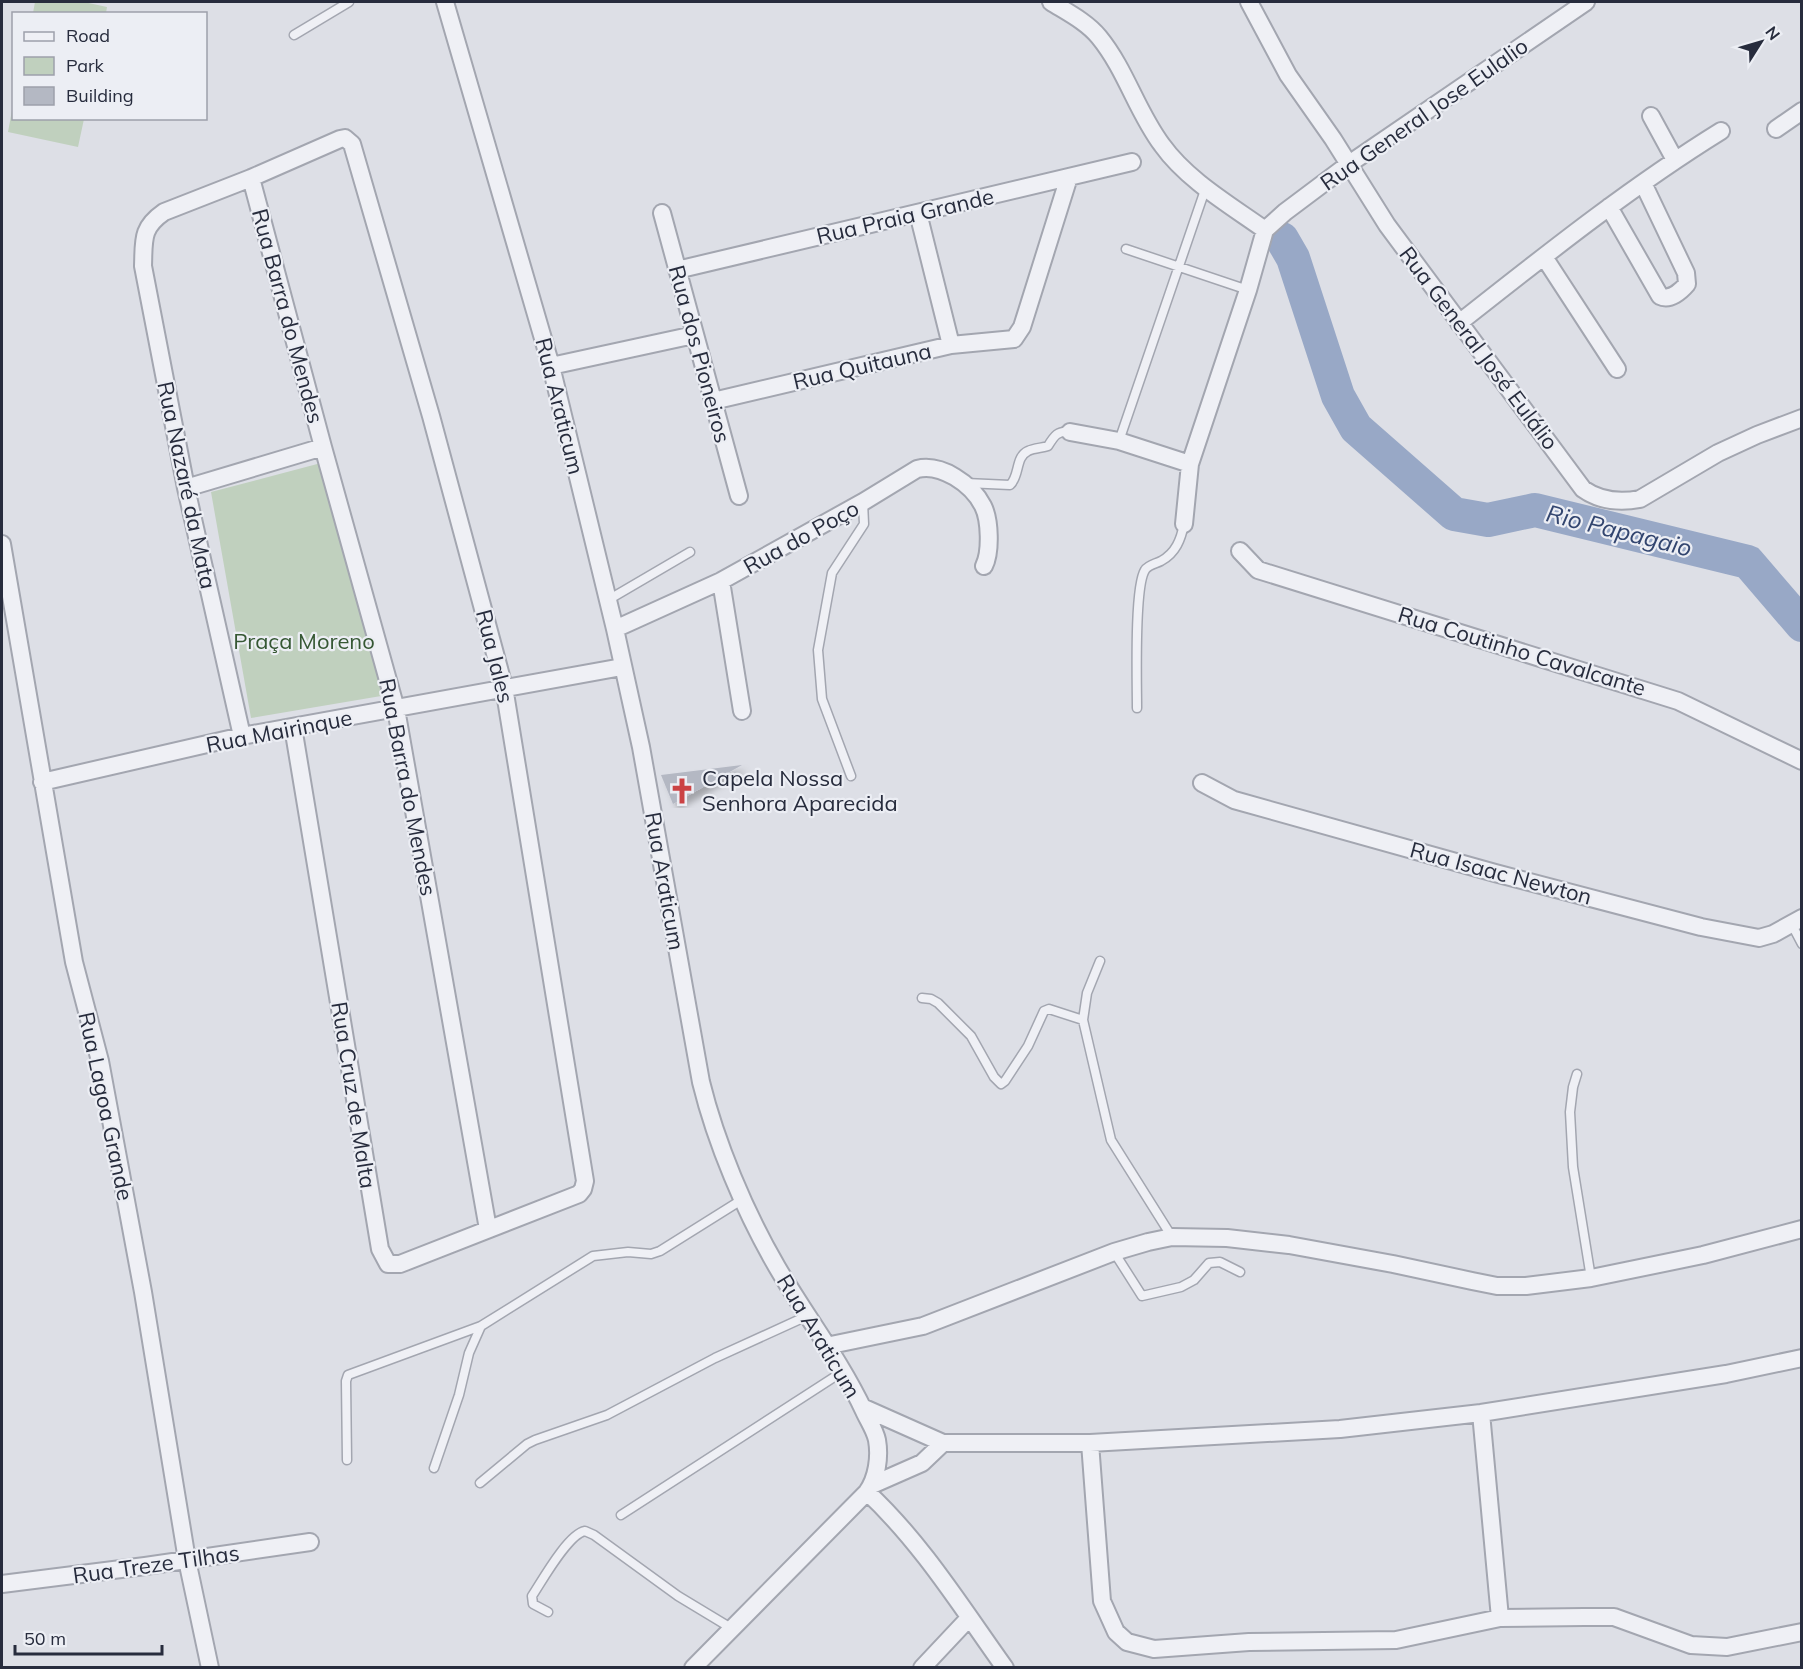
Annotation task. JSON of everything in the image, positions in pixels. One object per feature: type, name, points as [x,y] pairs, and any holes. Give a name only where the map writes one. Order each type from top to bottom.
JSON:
[{"type":"street","name":"Rua Araticum","points":[[445,2],[551,366],[615,629],[643,758],[701,1082],[716,1132],[743,1199],[776,1265],[842,1372],[877,1438],[878,1462],[869,1488]]},
{"type":"street","points":[[1051,2],[1100,38],[1124,76],[1162,146],[1206,187],[1265,230],[1248,290],[1190,464],[1184,524]]},
{"type":"street","name":"Rua General José Eulálio","points":[[1249,2],[1288,75],[1349,164],[1387,225],[1583,489],[1604,499],[1626,502],[1640,499],[1718,453],[1802,418]]},
{"type":"street","name":"Rua General Jose Eulalio","points":[[1265,230],[1349,164],[1586,2]]},
{"type":"street","points":[[1776,129],[1802,111]]},
{"type":"street","points":[[1651,116],[1675,160]]},
{"type":"street","points":[[1459,323],[1609,207],[1675,160],[1721,131]]},
{"type":"street","name":"Rua Jales","points":[[251,178],[336,141],[345,138],[352,144],[431,416],[504,687],[585,1182],[583,1189],[576,1195]]},
{"type":"street","name":"Rua Praia Grande","points":[[677,270],[1132,162]]},
{"type":"street","name":"Rua Quitauna","points":[[713,401],[951,345],[1014,339],[1022,327],[1069,177]]},
{"type":"street","name":"Rua Nazaré da Mata","points":[[242,735],[186,488],[143,266],[144,232],[155,219],[164,212],[251,178]]},
{"type":"street","name":"Rua Barra do Mendes","points":[[251,178],[396,709],[488,1228]]},
{"type":"street","points":[[1609,207],[1660,296],[1668,298],[1674,295],[1687,284],[1686,273],[1643,183]]},
{"type":"street","name":"Rua dos Pioneiros","points":[[662,213],[739,496]]},
{"type":"street","points":[[918,213],[951,345]]},
{"type":"street","points":[[1544,257],[1617,369]]},
{"type":"street","points":[[551,366],[694,335]]},
{"type":"street","points":[[1070,432],[1119,441],[1190,464]]},
{"type":"street","points":[[186,488],[323,447]]},
{"type":"street","name":"Rua do Poço","points":[[615,629],[721,581],[924,467],[934,468],[963,483],[979,499],[986,512],[989,550],[984,566]]},
{"type":"street","name":"Rua Lagoa Grande","points":[[2,544],[74,962],[100,1061],[141,1281],[187,1560],[210,1668]]},
{"type":"street","name":"Rua Coutinho Cavalcante","points":[[1240,551],[1258,570],[1678,701],[1802,761]]},
{"type":"street","points":[[721,581],[742,711]]},
{"type":"street","name":"Rua Mairinque","points":[[42,782],[242,735],[396,709],[622,666]]},
{"type":"street","name":"Rua Cruz de Malta","points":[[292,727],[382,1256],[388,1264],[400,1264],[576,1195]]},
{"type":"street","name":"Rua Isaac Newton","points":[[1202,783],[1234,800],[1495,873],[1701,927],[1760,938],[1797,922]]},
{"type":"street","points":[[826,1346],[923,1326],[1114,1252],[1172,1237],[1227,1238],[1289,1245],[1497,1286],[1526,1286],[1591,1278],[1703,1255],[1802,1229]]},
{"type":"street","points":[[862,1407],[943,1443],[1090,1443],[1340,1429],[1481,1413],[1726,1374],[1802,1358]]},
{"type":"street","points":[[1481,1413],[1500,1618]]},
{"type":"street","points":[[693,1668],[869,1488],[922,1463],[943,1443]]},
{"type":"street","points":[[1090,1443],[1102,1601],[1116,1632],[1127,1642],[1154,1649],[1249,1642],[1396,1640],[1500,1618],[1614,1617],[1691,1645],[1727,1647],[1802,1632]]},
{"type":"street","points":[[869,1488],[905,1532],[1005,1668]]},
{"type":"street","name":"Rua Treze Tilhas","points":[[2,1584],[310,1542]]},
{"type":"street","points":[[922,1668],[969,1618]]},
{"type":"lane","points":[[294,35],[349,2]]},
{"type":"lane","points":[[1119,441],[1206,187]]},
{"type":"lane","points":[[1126,249],[1248,290]]},
{"type":"lane","points":[[963,483],[1010,485],[1014,481],[1023,454],[1047,446],[1053,437],[1063,431],[1070,432]]},
{"type":"lane","points":[[850,776],[822,699],[818,650],[832,573],[864,524],[863,502]]},
{"type":"lane","points":[[1137,708],[1138,595],[1143,576],[1149,566],[1175,551],[1184,524]]},
{"type":"lane","points":[[608,600],[690,552]]},
{"type":"lane","points":[[1797,922],[1802,944]]},
{"type":"lane","points":[[1100,961],[1087,993],[1083,1020],[1111,1140],[1172,1237]]},
{"type":"lane","points":[[922,998],[938,1003],[971,1036],[994,1077],[1001,1084],[1028,1046],[1044,1011],[1049,1009],[1083,1020]]},
{"type":"lane","points":[[1577,1074],[1570,1112],[1573,1167],[1591,1278]]},
{"type":"lane","points":[[347,1460],[346,1381],[348,1376],[481,1326],[593,1256],[628,1252],[651,1254],[660,1251],[743,1199]]},
{"type":"lane","points":[[1114,1252],[1142,1296],[1181,1287],[1194,1280],[1209,1263],[1220,1262],[1240,1272]]},
{"type":"lane","points":[[480,1483],[527,1444],[608,1415],[715,1358],[807,1316]]},
{"type":"lane","points":[[434,1468],[459,1395],[469,1353],[481,1326]]},
{"type":"lane","points":[[621,1515],[842,1372]]},
{"type":"lane","points":[[548,1612],[533,1604],[532,1596],[576,1535],[585,1531],[594,1534],[678,1596],[731,1628]]},
{"type":"green space","points":[[35,2],[84,2],[107,7],[106,12],[33,12]]},
{"type":"green space","points":[[12,110],[12,120],[84,120],[78,147],[8,132]]},
{"type":"green space","name":"Praça Moreno","points":[[321,463],[387,695],[251,718],[211,492]]},
{"type":"building","name":"Capela Nossa Senhora Aparecida","points":[[742,765],[673,804],[661,775]]},
{"type":"waterway","name":"Rio Papagaio","points":[[1282,239],[1293,258],[1338,396],[1356,428],[1454,514],[1488,520],[1535,510],[1748,562],[1802,625]]},
{"type":"place","name":"Capela Nossa Senhora Aparecida","points":[[682,791]]}]
